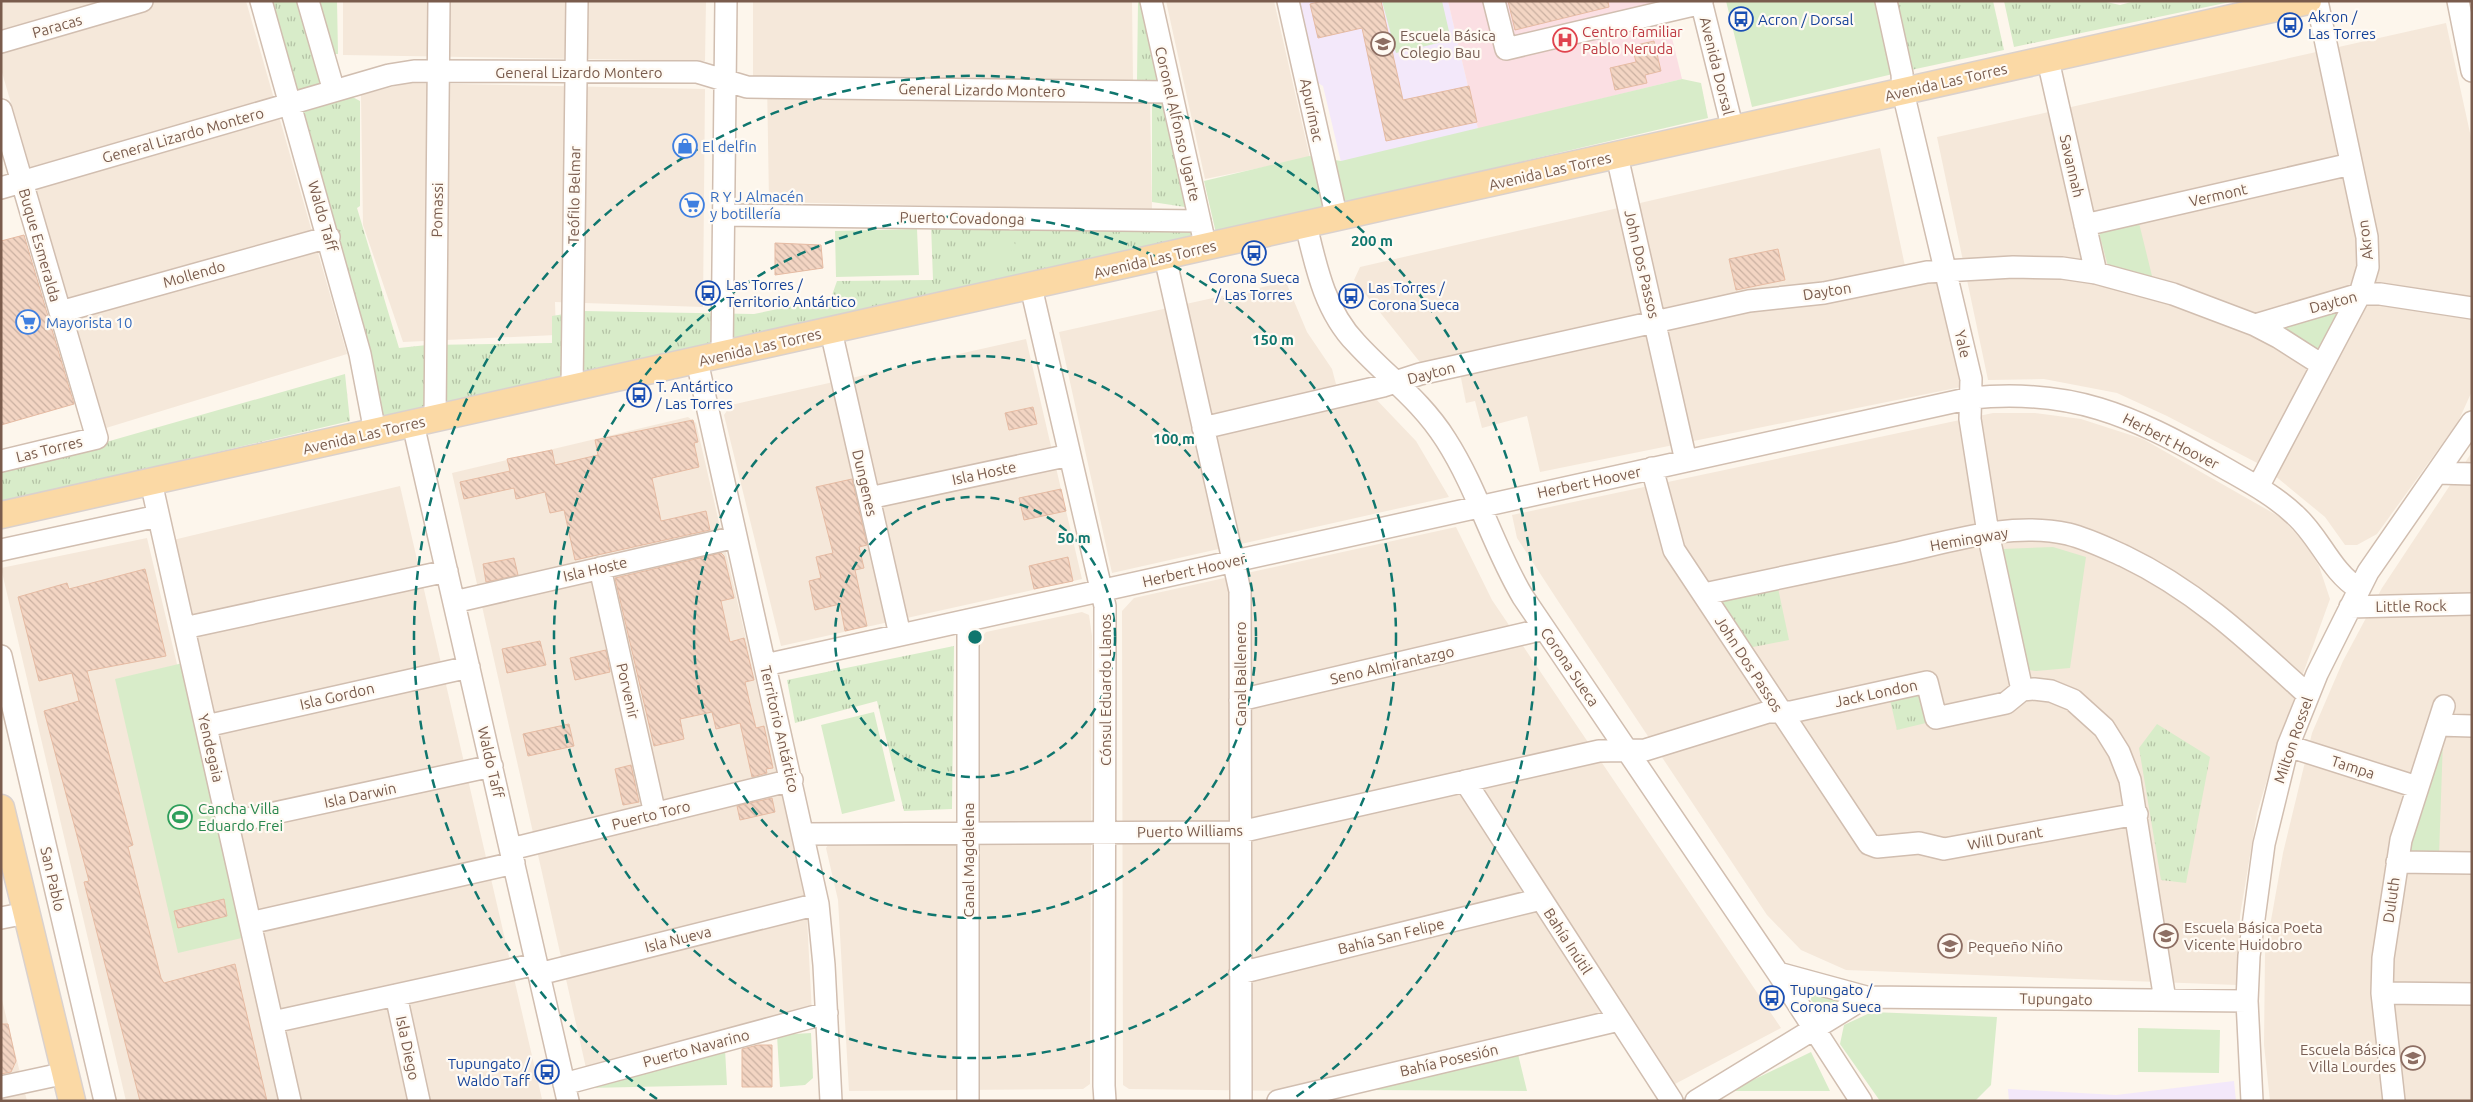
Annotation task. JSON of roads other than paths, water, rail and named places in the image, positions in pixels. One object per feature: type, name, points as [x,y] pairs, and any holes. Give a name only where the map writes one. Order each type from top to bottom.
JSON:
[{"type":"main road","name":"Avenida Las Torres","points":[[1,515],[1306,226],[2308,1]]},
{"type":"main road","points":[[1,808],[72,1101]]},
{"type":"street","name":"Paracas","points":[[1,42],[142,1]]},
{"type":"street","name":"Waldo Taff","points":[[261,1],[364,366],[375,432]]},
{"type":"street","points":[[308,1],[334,91]]},
{"type":"street","name":"Pomassi","points":[[424,421],[439,1]]},
{"type":"street","name":"Teófilo Belmar","points":[[572,389],[577,1]]},
{"type":"street","name":"Territorio Antártico","points":[[726,1],[724,215],[709,358],[736,536],[792,780],[818,904],[832,1101]]},
{"type":"street","name":"Coronel Alfonso Ugarte","points":[[1151,1],[1206,247]]},
{"type":"street","name":"Apurímac","points":[[1288,1],[1337,219]]},
{"type":"street","points":[[1494,1],[1506,50],[1702,2]]},
{"type":"street","name":"Yale","points":[[1886,1],[1902,74],[1903,92],[1971,379],[1970,419],[1988,533],[2022,690]]},
{"type":"street","name":"Akron","points":[[2258,487],[2360,294],[2367,274],[2369,252],[2317,1]]},
{"type":"street","points":[[2458,1],[2472,70]]},
{"type":"street","name":"Avenida Dorsal","points":[[1702,2],[1733,130]]},
{"type":"street","name":"Savannah","points":[[2048,60],[2096,273]]},
{"type":"street","name":"General Lizardo Montero","points":[[1,188],[401,73],[438,70],[697,72],[748,88],[1171,92]]},
{"type":"street","name":"Buque Esmeralda","points":[[1,110],[97,438]]},
{"type":"street","name":"John Dos Passos","points":[[1617,156],[1686,461]]},
{"type":"street","name":"Vermont","points":[[2085,225],[2351,164]]},
{"type":"street","name":"Puerto Covadonga","points":[[724,215],[1200,221]]},
{"type":"street","name":"Corona Sueca","points":[[1306,226],[1322,286],[1337,318],[1356,343],[1416,400],[1445,438],[1481,506],[1514,581],[1544,629],[1778,973],[1861,1101]]},
{"type":"street","name":"Mollendo","points":[[60,312],[329,237]]},
{"type":"street","name":"Canal Ballenero","points":[[1165,257],[1240,591],[1241,1101]]},
{"type":"street","name":"Dayton","points":[[1398,382],[1420,374],[1770,297],[1824,293],[1927,272],[2037,267],[2096,273],[2204,304],[2255,324],[2278,336],[2322,365]]},
{"type":"street","name":"Cónsul Eduardo Llanos","points":[[1031,287],[1101,590],[1105,616],[1105,1101]]},
{"type":"street","name":"Dayton","points":[[2255,324],[2360,294],[2380,294],[2472,308]]},
{"type":"street","name":"Dungenes","points":[[831,331],[900,635]]},
{"type":"street","points":[[1203,428],[1398,382]]},
{"type":"street","name":"Herbert Hoover","points":[[765,666],[1971,398],[2034,396],[2076,402],[2102,409],[2150,427],[2258,487],[2298,517],[2316,539],[2355,598]]},
{"type":"street","name":"Waldo Taff","points":[[424,421],[447,571],[566,1092]]},
{"type":"street","name":"Milton Rossel","points":[[2252,1101],[2247,1001],[2249,956],[2258,877],[2270,815],[2288,746],[2308,695],[2355,598],[2388,541],[2438,473],[2472,422]]},
{"type":"street","name":"Las Torres","points":[[1,461],[97,438]]},
{"type":"street","name":"Isla Hoste","points":[[869,498],[1070,455]]},
{"type":"street","name":"John Dos Passos","points":[[1652,468],[1674,550],[1866,841],[1873,846]]},
{"type":"street","points":[[2438,473],[2472,474]]},
{"type":"street","name":"Yendegaia","points":[[150,482],[290,1101]]},
{"type":"street","points":[[1,550],[158,516]]},
{"type":"street","name":"Hemingway","points":[[1704,594],[1988,533],[2037,531],[2067,534],[2097,543],[2172,581],[2222,616],[2308,695]]},
{"type":"street","name":"Isla Hoste","points":[[454,602],[736,536]]},
{"type":"street","name":"Porvenir","points":[[600,568],[655,814]]},
{"type":"street","points":[[184,628],[447,571]]},
{"type":"street","name":"Little Rock","points":[[2355,598],[2472,604]]},
{"type":"street","name":"Canal Magdalena","points":[[968,620],[968,1101]]},
{"type":"street","name":"Seno Almirantazgo","points":[[1240,700],[1544,629]]},
{"type":"street","name":"San Pablo","points":[[1,656],[105,1101]]},
{"type":"street","name":"Isla Gordon","points":[[206,726],[469,667]]},
{"type":"street","name":"Jack London","points":[[1627,750],[1645,750],[1768,712],[1791,712],[1927,682],[1936,718],[2006,703],[2022,690]]},
{"type":"street","points":[[2022,690],[2034,689],[2061,694],[2094,716],[2113,739],[2126,766],[2137,814],[2165,1000]]},
{"type":"street","name":"Duluth","points":[[2394,1101],[2382,993],[2383,958],[2397,862],[2417,788],[2441,716],[2472,726]]},
{"type":"street","name":"Tampa","points":[[2288,746],[2417,788]]},
{"type":"street","name":"Puerto Williams","points":[[804,834],[1240,832],[1599,751],[1627,750]]},
{"type":"street","name":"Isla Darwin","points":[[228,823],[492,766]]},
{"type":"street","name":"Puerto Toro","points":[[250,923],[512,856],[655,814],[792,780]]},
{"type":"street","name":"Bahía Inútil","points":[[1465,781],[1672,1101]]},
{"type":"street","name":"Will Durant","points":[[1873,846],[1914,842],[1944,849],[2137,814]]},
{"type":"street","points":[[2397,862],[2472,863]]},
{"type":"street","name":"Bahía San Felipe","points":[[1240,973],[1541,899]]},
{"type":"street","name":"Isla Nueva","points":[[273,1022],[396,995],[538,969],[818,904]]},
{"type":"street","points":[[1,918],[27,913]]},
{"type":"street","name":"Tupungato","points":[[1778,973],[1866,997],[2247,1001]]},
{"type":"street","points":[[2382,993],[2472,994]]},
{"type":"street","name":"Isla Diego","points":[[396,995],[419,1101]]},
{"type":"street","points":[[1696,1101],[1816,1030],[1866,997]]},
{"type":"street","name":"Puerto Navarino","points":[[566,1092],[827,1013]]},
{"type":"street","name":"Bahía Posesión","points":[[1278,1101],[1620,1020]]},
{"type":"street","points":[[1,1087],[66,1073]]},
{"type":"place","name":"Acron / Dorsal","points":[[1741,19]]},
{"type":"place","name":"Akron / Las Torres","points":[[2290,25]]},
{"type":"place","name":"Centro familiar Pablo Neruda","points":[[1565,40]]},
{"type":"place","name":"Escuela Básica Colegio Bau","points":[[1383,44]]},
{"type":"place","name":"El delfin","points":[[685,146]]},
{"type":"place","name":"R Y J Almacén y botillería","points":[[692,205]]},
{"type":"place","name":"Corona Sueca / Las Torres","points":[[1254,253]]},
{"type":"place","name":"Las Torres / Territorio Antártico","points":[[708,293]]},
{"type":"place","name":"Las Torres / Corona Sueca","points":[[1351,296]]},
{"type":"place","name":"Mayorista 10","points":[[28,322]]},
{"type":"place","name":"T. Antártico / Las Torres","points":[[639,395]]},
{"type":"place","name":"Cancha Villa Eduardo Frei","points":[[180,817]]},
{"type":"place","name":"Escuela Básica Poeta Vicente Huidobro","points":[[2166,936]]},
{"type":"place","name":"Pequeño Niño","points":[[1950,946]]},
{"type":"place","name":"Tupungato / Corona Sueca","points":[[1772,998]]},
{"type":"place","name":"Escuela Básica Villa Lourdes","points":[[2413,1058]]},
{"type":"place","name":"Tupungato / Waldo Taff","points":[[547,1072]]}]
